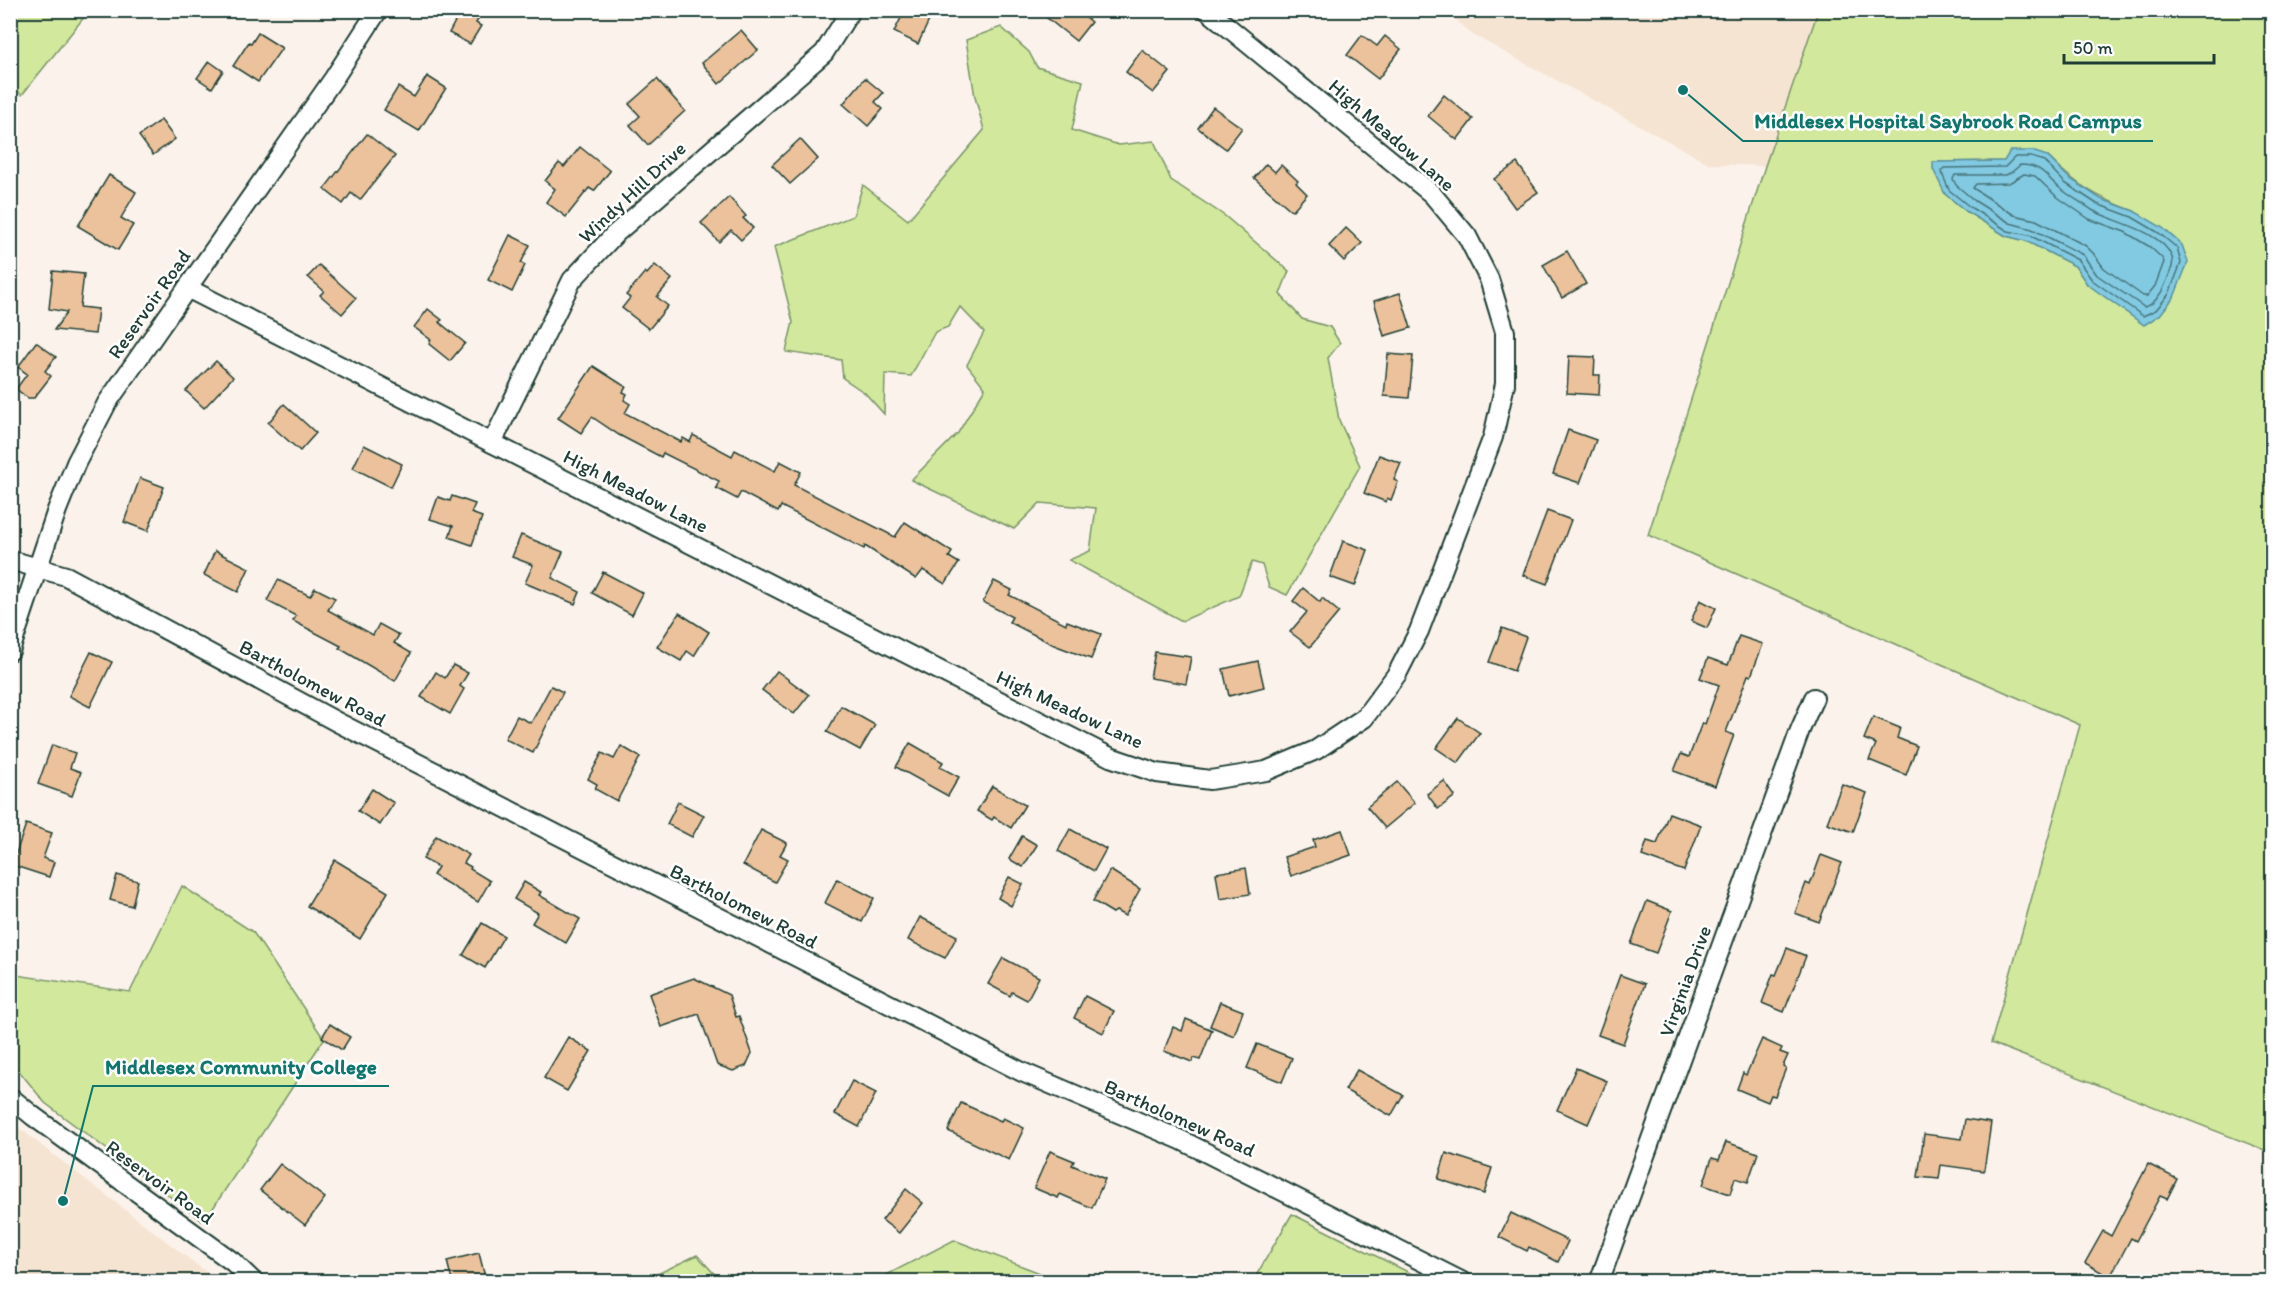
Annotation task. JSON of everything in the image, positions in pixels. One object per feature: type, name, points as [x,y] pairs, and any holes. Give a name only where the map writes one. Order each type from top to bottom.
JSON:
[{"type":"street","name":"Reservoir Road","points":[[10,651],[37,568],[76,463],[107,403],[378,10]]},
{"type":"street","name":"Windy Hill Drive","points":[[492,443],[572,280],[615,234],[824,52],[851,10]]},
{"type":"street","name":"High Meadow Lane","points":[[187,288],[1110,757],[1157,773],[1210,780],[1266,771],[1316,750],[1364,718],[1397,674],[1419,631],[1493,437],[1505,384],[1505,332],[1489,279],[1476,253],[1467,236],[1432,194],[1207,10]]},
{"type":"street","name":"Bartholomew Road","points":[[10,560],[66,576],[337,722],[1011,1067],[1090,1103],[1181,1140],[1463,1281]]},
{"type":"street","name":"Virginia Drive","points":[[1599,1281],[1800,730],[1814,698]]},
{"type":"street","name":"Reservoir Road","points":[[10,1097],[232,1262],[254,1281]]},
{"type":"shaded area","points":[[1447,11],[1818,11],[1765,166],[1710,164],[1471,34]]},
{"type":"shaded area","points":[[10,1121],[218,1281],[11,1281]]},
{"type":"green space","points":[[10,11],[89,11],[22,95],[11,86]]},
{"type":"green space","points":[[1818,11],[2272,11],[2272,1153],[1991,1043],[2080,725],[1648,535],[1765,166]],"holes":[[[2047,156],[2087,189],[2108,201],[2134,211],[2087,284],[2075,266],[2026,241],[2006,236],[1967,212],[1945,194],[1934,162],[2004,161]]]},
{"type":"green space","points":[[1001,27],[1029,52],[1037,67],[1083,81],[1072,130],[1119,145],[1154,141],[1171,180],[1225,216],[1289,271],[1280,294],[1302,319],[1330,327],[1340,343],[1328,358],[1339,420],[1360,466],[1287,595],[1269,587],[1262,565],[1252,562],[1239,596],[1182,621],[1069,560],[1090,551],[1096,508],[1040,503],[1014,529],[911,480],[958,433],[985,388],[967,365],[984,332],[960,307],[948,327],[935,332],[911,376],[885,374],[884,414],[865,393],[843,378],[841,360],[786,352],[793,322],[774,247],[853,216],[863,185],[908,220],[984,130],[975,97],[966,40]]},
{"type":"green space","points":[[182,886],[253,932],[324,1039],[204,1222],[45,1103],[11,1061],[10,974],[130,992]]},
{"type":"green space","points":[[1292,1214],[1426,1281],[1253,1281]]},
{"type":"green space","points":[[954,1240],[1061,1281],[875,1281]]},
{"type":"green space","points":[[697,1255],[721,1281],[643,1281]]},
{"type":"water","points":[[2010,151],[2032,151],[2047,156],[2069,178],[2101,199],[2134,211],[2163,228],[2182,245],[2188,262],[2174,297],[2160,315],[2144,325],[2087,284],[2075,266],[2026,241],[2006,236],[1967,212],[1945,194],[1933,169],[1933,162],[2004,161]]},
{"type":"building","points":[[461,10],[483,10],[476,23],[481,26],[470,44],[449,33]]},
{"type":"building","points":[[905,10],[934,10],[918,44],[894,32]]},
{"type":"building","points":[[1037,10],[1077,10],[1091,22],[1076,41]]},
{"type":"building","points":[[741,30],[758,50],[719,84],[702,63]]},
{"type":"building","points":[[258,33],[282,48],[258,82],[233,66]]},
{"type":"building","points":[[1362,35],[1377,46],[1385,36],[1401,49],[1378,79],[1347,55]]},
{"type":"building","points":[[1142,50],[1170,72],[1153,93],[1126,72]]},
{"type":"building","points":[[209,61],[223,71],[212,88],[197,78]]},
{"type":"building","points":[[427,76],[446,88],[419,131],[384,110],[398,87],[414,97]]},
{"type":"building","points":[[865,78],[883,93],[875,102],[883,109],[868,126],[843,104]]},
{"type":"building","points":[[657,79],[685,111],[648,145],[630,125],[640,116],[629,104]]},
{"type":"building","points":[[1444,95],[1473,119],[1457,140],[1428,116]]},
{"type":"building","points":[[1213,107],[1242,128],[1226,149],[1198,128]]},
{"type":"building","points":[[161,120],[175,139],[153,155],[139,136]]},
{"type":"building","points":[[367,134],[395,156],[360,200],[351,193],[343,204],[324,189]]},
{"type":"building","points":[[800,139],[818,159],[790,184],[772,165]]},
{"type":"building","points":[[580,147],[610,171],[594,191],[589,188],[566,217],[546,202],[555,189],[545,181],[559,163],[564,167]]},
{"type":"building","points":[[1517,163],[1538,192],[1515,208],[1494,179]]},
{"type":"building","points":[[1266,164],[1275,172],[1281,165],[1298,181],[1296,183],[1307,194],[1292,211],[1254,178]]},
{"type":"building","points":[[109,175],[136,192],[121,218],[133,225],[118,250],[78,226]]},
{"type":"building","points":[[729,197],[746,216],[743,218],[753,228],[741,240],[731,230],[719,242],[701,223]]},
{"type":"building","points":[[1346,228],[1362,243],[1344,261],[1329,246]]},
{"type":"building","points":[[510,235],[530,245],[521,263],[525,265],[512,292],[488,280]]},
{"type":"building","points":[[1567,251],[1586,284],[1562,298],[1543,265]]},
{"type":"building","points":[[319,265],[356,298],[342,314],[320,295],[324,291],[308,277]]},
{"type":"building","points":[[655,265],[672,279],[657,297],[668,306],[649,329],[622,308],[630,298],[626,295],[645,272],[647,274]]},
{"type":"building","points":[[53,271],[84,274],[80,307],[98,309],[95,334],[54,330],[67,312],[49,309]]},
{"type":"building","points":[[1400,293],[1411,328],[1384,336],[1374,301]]},
{"type":"building","points":[[428,309],[442,320],[439,322],[465,343],[450,361],[429,344],[431,340],[414,327]]},
{"type":"building","points":[[36,342],[56,357],[45,371],[51,376],[34,398],[28,398],[16,389],[27,374],[18,367]]},
{"type":"building","points":[[1388,354],[1413,356],[1409,398],[1384,396]]},
{"type":"building","points":[[1569,356],[1595,357],[1594,375],[1600,375],[1599,395],[1567,393]]},
{"type":"building","points":[[216,361],[233,377],[204,408],[186,391]]},
{"type":"building","points":[[593,366],[626,387],[623,392],[627,394],[624,400],[630,404],[625,413],[681,442],[683,438],[690,442],[693,435],[732,456],[735,450],[775,471],[780,461],[801,472],[794,485],[895,537],[905,522],[952,552],[949,557],[959,563],[945,584],[923,570],[916,579],[865,546],[864,549],[781,506],[778,512],[741,492],[737,499],[716,488],[719,481],[663,453],[661,457],[619,435],[592,417],[581,433],[558,418]]},
{"type":"building","points":[[284,404],[316,433],[300,451],[268,423]]},
{"type":"building","points":[[1568,430],[1596,440],[1580,483],[1553,474]]},
{"type":"building","points":[[364,445],[402,464],[391,487],[353,468]]},
{"type":"building","points":[[1379,455],[1401,463],[1394,480],[1398,482],[1391,500],[1387,498],[1386,502],[1364,493]]},
{"type":"building","points":[[140,478],[164,487],[148,531],[124,522]]},
{"type":"building","points":[[452,496],[475,504],[471,513],[482,517],[472,545],[449,537],[453,526],[430,519],[438,497],[450,501]]},
{"type":"building","points":[[1547,511],[1571,520],[1547,584],[1523,575]]},
{"type":"building","points":[[521,535],[563,552],[552,578],[580,592],[575,604],[525,583],[533,565],[512,557]]},
{"type":"building","points":[[1343,541],[1368,550],[1355,586],[1330,577]]},
{"type":"building","points":[[215,551],[249,568],[238,592],[204,575]]},
{"type":"building","points":[[603,572],[643,593],[632,615],[592,593]]},
{"type":"building","points":[[278,580],[310,596],[315,588],[335,598],[328,610],[373,635],[379,624],[399,635],[394,643],[411,653],[395,681],[339,648],[341,646],[293,621],[296,616],[267,601]]},
{"type":"building","points":[[994,581],[1012,590],[1009,595],[1066,624],[1067,621],[1101,634],[1091,659],[1054,645],[1009,622],[1012,617],[983,602]]},
{"type":"building","points":[[1303,588],[1320,602],[1322,598],[1339,612],[1310,647],[1290,632],[1307,612],[1293,601]]},
{"type":"building","points":[[1700,600],[1716,608],[1707,628],[1691,621]]},
{"type":"building","points":[[679,613],[709,632],[694,656],[687,651],[681,661],[657,647]]},
{"type":"building","points":[[1502,628],[1526,637],[1514,671],[1489,662]]},
{"type":"building","points":[[1739,636],[1763,644],[1751,676],[1748,675],[1726,732],[1734,735],[1715,786],[1674,771],[1681,754],[1689,757],[1702,723],[1705,724],[1719,685],[1700,678],[1708,658],[1728,665]]},
{"type":"building","points":[[91,652],[112,662],[90,707],[69,696]]},
{"type":"building","points":[[1155,652],[1191,657],[1186,684],[1150,678]]},
{"type":"building","points":[[1258,661],[1264,687],[1229,696],[1223,669]]},
{"type":"building","points":[[453,665],[468,673],[460,686],[464,689],[450,714],[421,697],[436,672],[445,678]]},
{"type":"building","points":[[777,671],[809,695],[794,714],[762,690]]},
{"type":"building","points":[[551,686],[563,692],[533,753],[505,739],[517,716],[531,723]]},
{"type":"building","points":[[841,706],[875,725],[860,750],[827,732]]},
{"type":"building","points":[[1873,717],[1900,728],[1897,738],[1917,746],[1906,775],[1869,760],[1876,744],[1864,739]]},
{"type":"building","points":[[1458,718],[1480,733],[1458,763],[1436,748]]},
{"type":"building","points":[[910,743],[943,762],[940,767],[959,777],[948,796],[896,767]]},
{"type":"building","points":[[52,745],[75,753],[70,768],[81,772],[72,796],[38,784]]},
{"type":"building","points":[[621,746],[640,757],[617,801],[595,789],[597,784],[588,779],[602,753],[614,759]]},
{"type":"building","points":[[1444,781],[1455,796],[1438,809],[1427,794]]},
{"type":"building","points":[[1397,782],[1415,803],[1385,828],[1367,807]]},
{"type":"building","points":[[1842,784],[1867,793],[1853,832],[1827,823]]},
{"type":"building","points":[[992,786],[1025,805],[1011,828],[994,817],[992,820],[977,811]]},
{"type":"building","points":[[372,789],[394,803],[380,825],[358,811]]},
{"type":"building","points":[[678,802],[704,815],[692,837],[667,824]]},
{"type":"building","points":[[1669,813],[1701,825],[1684,871],[1642,856],[1647,841],[1657,844]]},
{"type":"building","points":[[26,824],[52,833],[43,858],[54,862],[49,877],[12,865]]},
{"type":"building","points":[[1070,829],[1106,849],[1094,871],[1058,851]]},
{"type":"building","points":[[761,830],[787,843],[780,855],[788,859],[775,882],[743,865]]},
{"type":"building","points":[[1342,830],[1351,855],[1291,876],[1284,857],[1315,847],[1313,840]]},
{"type":"building","points":[[436,836],[469,855],[464,863],[490,881],[478,902],[433,875],[438,867],[423,859]]},
{"type":"building","points":[[1022,836],[1037,845],[1023,867],[1009,859]]},
{"type":"building","points":[[1821,855],[1842,863],[1819,922],[1795,913],[1806,883],[1810,885]]},
{"type":"building","points":[[335,860],[388,892],[360,939],[307,906]]},
{"type":"building","points":[[1246,868],[1250,894],[1220,899],[1216,873]]},
{"type":"building","points":[[1110,870],[1140,889],[1125,916],[1116,911],[1113,913],[1093,901]]},
{"type":"building","points":[[117,875],[138,881],[132,906],[110,900]]},
{"type":"building","points":[[1009,877],[1023,884],[1011,906],[998,898]]},
{"type":"building","points":[[837,879],[874,898],[862,922],[825,903]]},
{"type":"building","points":[[524,882],[541,892],[539,895],[580,919],[566,943],[532,923],[538,913],[514,899]]},
{"type":"building","points":[[1647,901],[1672,911],[1656,953],[1631,944]]},
{"type":"building","points":[[920,917],[957,936],[945,958],[908,940]]},
{"type":"building","points":[[482,923],[504,936],[485,968],[463,955]]},
{"type":"building","points":[[1787,948],[1806,956],[1784,1012],[1762,1003],[1773,974],[1776,975]]},
{"type":"building","points":[[1003,958],[1039,977],[1027,1000],[1012,992],[1010,996],[988,984]]},
{"type":"building","points":[[1620,975],[1645,984],[1623,1044],[1598,1035]]},
{"type":"building","points":[[694,978],[729,995],[752,1053],[746,1066],[733,1071],[717,1065],[699,1014],[661,1027],[649,994]]},
{"type":"building","points":[[1085,996],[1114,1011],[1103,1033],[1074,1018]]},
{"type":"building","points":[[1220,1002],[1243,1011],[1234,1036],[1210,1026]]},
{"type":"building","points":[[1186,1019],[1212,1030],[1200,1060],[1194,1058],[1192,1062],[1164,1051],[1173,1027],[1182,1031]]},
{"type":"building","points":[[330,1024],[350,1037],[342,1050],[322,1037]]},
{"type":"building","points":[[568,1037],[591,1051],[567,1091],[544,1078]]},
{"type":"building","points":[[1762,1039],[1782,1048],[1780,1052],[1788,1055],[1783,1066],[1786,1068],[1775,1096],[1771,1095],[1768,1102],[1737,1089]]},
{"type":"building","points":[[1257,1044],[1292,1058],[1282,1082],[1247,1068]]},
{"type":"building","points":[[1576,1068],[1607,1081],[1588,1124],[1557,1110]]},
{"type":"building","points":[[1357,1070],[1403,1095],[1391,1116],[1345,1090]]},
{"type":"building","points":[[852,1081],[876,1093],[859,1127],[835,1114]]},
{"type":"building","points":[[961,1103],[1001,1121],[1003,1118],[1024,1128],[1009,1160],[948,1131]]},
{"type":"building","points":[[1965,1119],[1991,1123],[1984,1171],[1941,1165],[1939,1179],[1918,1177],[1924,1134],[1962,1139]]},
{"type":"building","points":[[1726,1142],[1758,1153],[1748,1182],[1735,1178],[1730,1194],[1703,1185],[1712,1158],[1719,1160]]},
{"type":"building","points":[[1050,1151],[1074,1161],[1072,1165],[1105,1179],[1092,1208],[1060,1194],[1058,1198],[1034,1188]]},
{"type":"building","points":[[1446,1153],[1492,1168],[1484,1194],[1438,1179]]},
{"type":"building","points":[[280,1164],[325,1198],[305,1225],[260,1190]]},
{"type":"building","points":[[2148,1164],[2177,1179],[2167,1199],[2160,1196],[2136,1241],[2131,1238],[2110,1277],[2085,1263],[2103,1231],[2111,1236]]},
{"type":"building","points":[[906,1189],[923,1203],[899,1233],[882,1220]]},
{"type":"building","points":[[1511,1213],[1568,1241],[1558,1262],[1529,1247],[1527,1251],[1499,1237]]},
{"type":"building","points":[[479,1253],[486,1281],[452,1281],[447,1261]]},
{"type":"place","name":"Middlesex Hospital Saybrook Road Campus","points":[[1683,90]]},
{"type":"place","name":"Middlesex Community College","points":[[63,1201]]}]
